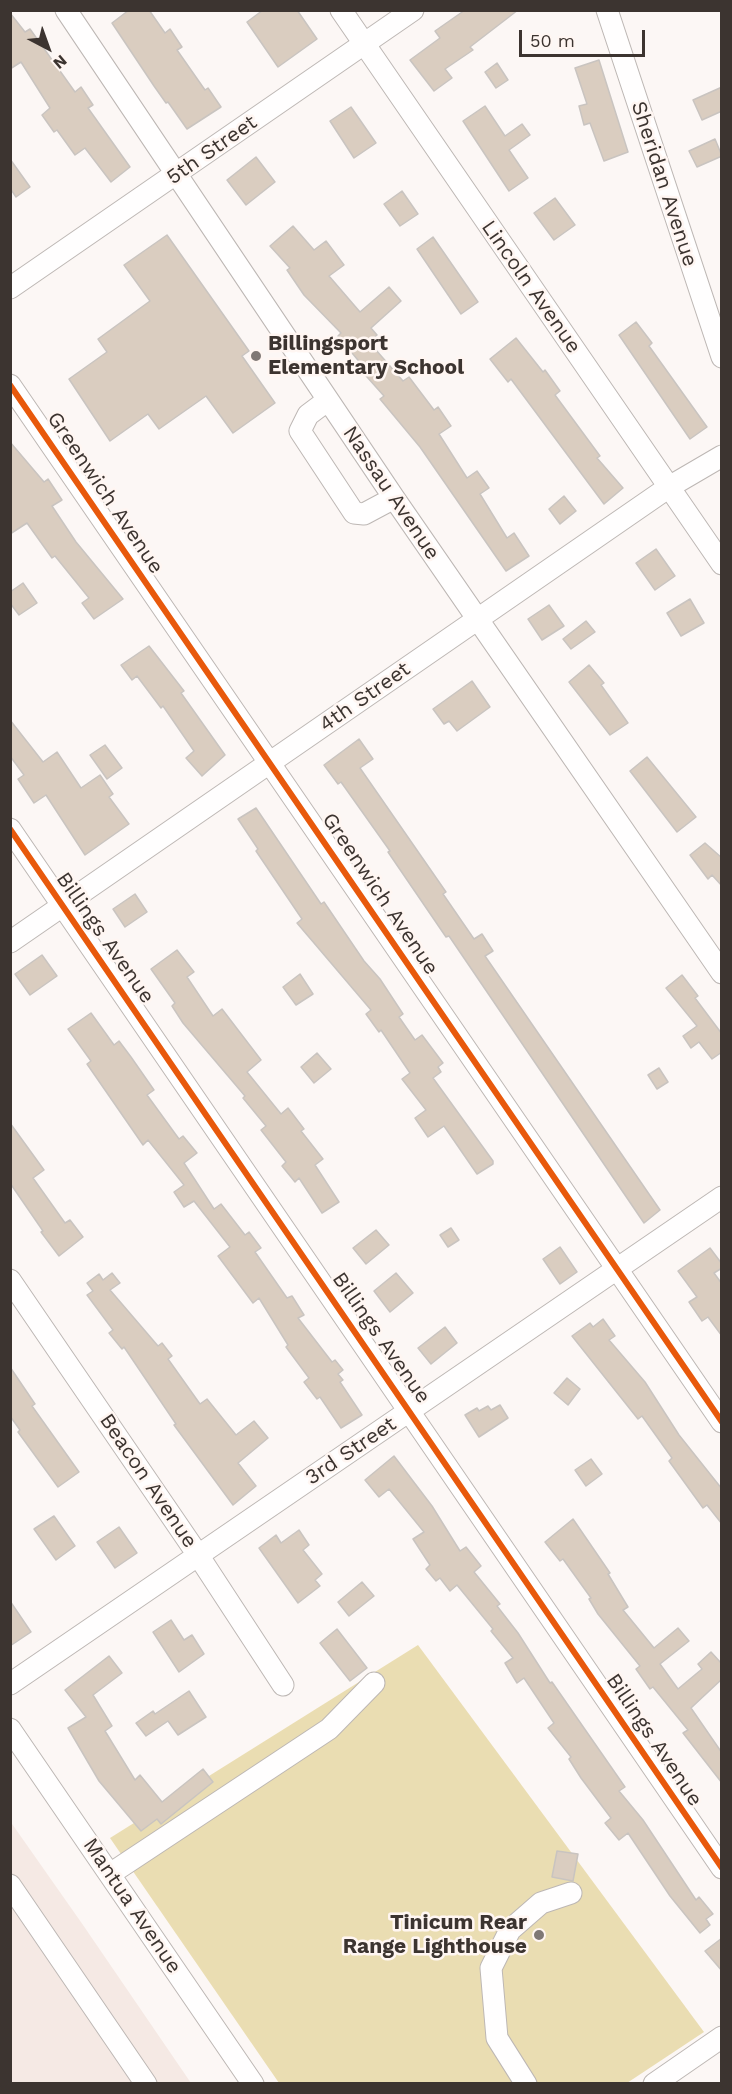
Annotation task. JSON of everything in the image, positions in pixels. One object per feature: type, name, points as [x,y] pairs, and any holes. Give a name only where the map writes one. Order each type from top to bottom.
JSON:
[{"type":"street","name":"Nassau Avenue","points":[[66,10],[394,498],[722,973]]},
{"type":"street","name":"Lincoln Avenue","points":[[341,10],[722,564]]},
{"type":"street","name":"5th Street","points":[[10,288],[413,10]]},
{"type":"street","name":"Sheridan Avenue","points":[[607,10],[722,357]]},
{"type":"street","name":"Greenwich Avenue","points":[[10,385],[722,1422]]},
{"type":"street","points":[[328,400],[308,415],[300,431],[307,445],[354,513],[364,514],[394,498]]},
{"type":"street","name":"4th Street","points":[[10,942],[669,487],[722,456]]},
{"type":"street","name":"Billings Avenue","points":[[10,828],[411,1410],[722,1868]]},
{"type":"street","name":"3rd Street","points":[[10,1684],[722,1197]]},
{"type":"street","name":"Beacon Avenue","points":[[10,1280],[198,1555],[283,1685]]},
{"type":"street","points":[[110,1874],[329,1730],[374,1683]]},
{"type":"street","name":"Mantua Avenue","points":[[10,1730],[253,2084]]},
{"type":"street","points":[[10,1885],[146,2084]]},
{"type":"street","points":[[526,2084],[496,2038],[491,1968],[510,1930],[541,1903],[571,1893]]},
{"type":"street","points":[[654,2084],[722,2037]]},
{"type":"shaded area","points":[[418,1645],[704,2032],[627,2083],[279,2083],[110,1838]]},
{"type":"shaded area","points":[[10,1821],[83,1925],[191,2083],[11,2083]]},
{"type":"building","points":[[129,10],[149,10],[165,33],[170,29],[182,47],[177,50],[205,90],[208,88],[221,107],[187,129],[168,102],[166,103],[112,23]]},
{"type":"building","points":[[263,10],[297,10],[317,39],[278,67],[247,22]]},
{"type":"building","points":[[465,10],[518,10],[470,47],[473,50],[445,69],[452,78],[434,91],[410,60],[440,38],[435,31]]},
{"type":"building","points":[[10,13],[25,32],[30,29],[75,92],[81,87],[93,105],[88,108],[130,167],[111,182],[85,148],[75,155],[57,130],[54,132],[42,115],[50,108],[21,62],[10,69]]},
{"type":"building","points":[[599,60],[628,152],[604,161],[590,123],[584,125],[579,106],[587,104],[575,68]]},
{"type":"building","points":[[497,63],[508,80],[496,88],[485,72]]},
{"type":"building","points":[[722,87],[722,111],[702,120],[693,100]]},
{"type":"building","points":[[485,106],[505,136],[522,124],[530,135],[509,150],[528,178],[509,191],[463,121]]},
{"type":"building","points":[[351,107],[376,143],[354,158],[330,121]]},
{"type":"building","points":[[715,139],[722,156],[697,167],[689,151]]},
{"type":"building","points":[[256,157],[275,182],[246,205],[227,180]]},
{"type":"building","points":[[10,159],[30,187],[16,197],[10,188]]},
{"type":"building","points":[[402,191],[418,214],[400,226],[384,204]]},
{"type":"building","points":[[555,198],[575,225],[554,240],[534,213]]},
{"type":"building","points":[[293,226],[314,250],[326,241],[344,265],[329,276],[360,312],[389,287],[401,301],[371,328],[377,335],[369,342],[403,381],[409,377],[434,410],[438,407],[451,426],[439,434],[467,478],[477,471],[489,488],[480,494],[507,538],[514,533],[529,556],[506,571],[420,447],[380,399],[384,396],[359,368],[362,365],[338,336],[341,333],[304,295],[287,270],[290,268],[270,246]]},
{"type":"building","points":[[167,235],[249,351],[242,356],[275,403],[233,433],[206,396],[159,429],[148,414],[110,441],[69,379],[107,352],[98,339],[150,301],[124,265]]},
{"type":"building","points":[[433,237],[478,302],[461,314],[417,249]]},
{"type":"building","points":[[636,322],[652,343],[649,346],[707,427],[690,439],[619,335]]},
{"type":"building","points":[[516,338],[543,372],[545,370],[560,391],[555,395],[600,456],[597,458],[623,488],[604,504],[511,379],[508,382],[490,359]]},
{"type":"building","points":[[10,442],[44,482],[48,479],[62,500],[52,506],[76,542],[123,599],[94,619],[82,603],[89,598],[55,556],[52,558],[27,523],[10,534]]},
{"type":"building","points":[[564,496],[576,511],[560,524],[549,509]]},
{"type":"building","points":[[656,549],[675,576],[655,590],[636,563]]},
{"type":"building","points":[[23,583],[37,603],[19,615],[10,603],[10,592]]},
{"type":"building","points":[[690,599],[704,623],[681,636],[667,613]]},
{"type":"building","points":[[549,605],[564,626],[542,640],[528,619]]},
{"type":"building","points":[[586,621],[595,632],[571,649],[563,639]]},
{"type":"building","points":[[149,646],[184,691],[181,693],[225,755],[202,776],[186,758],[194,751],[163,706],[161,708],[137,676],[132,680],[121,665]]},
{"type":"building","points":[[589,665],[604,683],[601,685],[628,723],[610,735],[569,682]]},
{"type":"building","points":[[472,681],[490,707],[457,731],[449,721],[444,724],[433,709]]},
{"type":"building","points":[[10,720],[43,762],[57,752],[81,788],[100,775],[113,794],[109,797],[129,824],[85,855],[46,795],[34,803],[18,779],[24,775],[10,756]]},
{"type":"building","points":[[359,739],[373,759],[360,768],[446,892],[443,894],[474,939],[482,934],[493,951],[485,956],[660,1210],[644,1223],[449,936],[446,937],[388,852],[390,851],[341,782],[338,784],[324,765]]},
{"type":"building","points":[[105,745],[122,768],[107,779],[90,755]]},
{"type":"building","points":[[647,757],[696,817],[677,832],[630,771]]},
{"type":"building","points":[[256,808],[321,904],[324,902],[364,961],[380,979],[403,1014],[399,1017],[415,1040],[422,1035],[443,1063],[438,1067],[441,1072],[433,1078],[493,1164],[477,1174],[444,1126],[428,1137],[415,1118],[426,1110],[402,1079],[410,1073],[381,1030],[379,1032],[366,1014],[371,1010],[297,923],[302,919],[256,851],[258,849],[238,819]]},
{"type":"building","points":[[705,843],[722,858],[722,886],[712,875],[708,879],[690,855]]},
{"type":"building","points":[[135,894],[147,912],[125,927],[113,909]]},
{"type":"building","points":[[177,950],[194,972],[187,977],[213,1016],[222,1009],[261,1060],[247,1072],[281,1114],[288,1108],[304,1129],[301,1131],[323,1159],[315,1165],[339,1202],[322,1213],[299,1178],[295,1182],[282,1166],[286,1162],[261,1130],[266,1126],[243,1098],[245,1096],[183,1023],[172,1006],[175,1003],[151,969]]},
{"type":"building","points":[[42,955],[57,976],[30,995],[15,974]]},
{"type":"building","points":[[300,974],[313,994],[296,1005],[283,987]]},
{"type":"building","points":[[682,975],[698,996],[695,998],[722,1034],[722,1052],[712,1059],[699,1042],[691,1048],[683,1036],[697,1026],[666,988]]},
{"type":"building","points":[[91,1013],[114,1045],[119,1041],[131,1057],[154,1090],[147,1095],[179,1139],[183,1136],[197,1153],[184,1163],[214,1209],[221,1204],[245,1235],[249,1232],[261,1248],[255,1252],[287,1298],[292,1296],[304,1315],[298,1318],[332,1362],[335,1360],[343,1370],[338,1374],[343,1380],[340,1382],[362,1415],[341,1428],[320,1397],[317,1399],[304,1382],[309,1378],[286,1347],[288,1345],[259,1298],[253,1303],[218,1256],[230,1247],[194,1201],[184,1207],[174,1192],[184,1185],[148,1140],[143,1145],[87,1064],[91,1061],[68,1029]]},
{"type":"building","points":[[317,1053],[331,1069],[314,1083],[301,1067]]},
{"type":"building","points":[[659,1068],[668,1082],[657,1089],[648,1075]]},
{"type":"building","points":[[10,1123],[44,1170],[33,1178],[65,1223],[70,1220],[83,1237],[59,1256],[10,1183]]},
{"type":"building","points":[[451,1228],[459,1240],[448,1247],[440,1235]]},
{"type":"building","points":[[376,1230],[389,1245],[366,1264],[353,1248]]},
{"type":"building","points":[[560,1247],[577,1272],[560,1284],[543,1259]]},
{"type":"building","points":[[710,1248],[722,1264],[722,1268],[714,1273],[722,1284],[722,1336],[708,1317],[702,1321],[689,1302],[697,1297],[678,1271]]},
{"type":"building","points":[[112,1273],[120,1283],[110,1290],[158,1346],[162,1343],[172,1356],[168,1359],[200,1404],[207,1399],[236,1435],[254,1421],[268,1438],[238,1463],[256,1486],[233,1505],[174,1425],[176,1424],[124,1347],[122,1349],[109,1333],[113,1330],[87,1295],[93,1291],[87,1283],[99,1274],[103,1280]]},
{"type":"building","points":[[396,1273],[413,1293],[390,1312],[374,1291]]},
{"type":"building","points":[[603,1319],[615,1336],[609,1340],[645,1382],[679,1435],[722,1489],[722,1524],[707,1505],[703,1508],[669,1461],[672,1458],[642,1416],[638,1419],[572,1336],[590,1323],[593,1327]]},
{"type":"building","points":[[445,1327],[457,1343],[431,1364],[418,1348]]},
{"type":"building","points":[[10,1367],[35,1404],[32,1406],[79,1472],[58,1487],[18,1432],[20,1430],[10,1416]]},
{"type":"building","points":[[567,1378],[580,1389],[568,1405],[554,1393]]},
{"type":"building","points":[[500,1405],[508,1418],[479,1437],[465,1415],[477,1408],[479,1411],[488,1406],[491,1410]]},
{"type":"building","points":[[394,1456],[432,1506],[460,1551],[466,1547],[481,1566],[474,1572],[500,1604],[497,1606],[625,1787],[619,1791],[643,1820],[696,1900],[699,1897],[713,1914],[706,1919],[710,1925],[700,1933],[670,1896],[628,1833],[619,1840],[605,1823],[611,1818],[581,1778],[569,1759],[571,1757],[548,1728],[554,1723],[524,1678],[517,1683],[505,1663],[513,1658],[491,1631],[493,1629],[457,1585],[450,1591],[440,1578],[436,1581],[426,1569],[430,1565],[413,1539],[424,1532],[389,1489],[379,1497],[365,1480]]},
{"type":"building","points":[[591,1459],[602,1474],[586,1486],[575,1470]]},
{"type":"building","points":[[54,1516],[75,1546],[56,1560],[34,1529]]},
{"type":"building","points":[[573,1519],[610,1573],[608,1574],[628,1607],[623,1610],[654,1648],[678,1628],[689,1641],[660,1664],[678,1689],[702,1669],[698,1664],[711,1652],[722,1664],[722,1679],[691,1708],[722,1753],[722,1783],[683,1733],[688,1730],[653,1687],[650,1689],[636,1669],[640,1666],[598,1614],[589,1599],[591,1598],[563,1559],[560,1561],[545,1542]]},
{"type":"building","points":[[119,1527],[137,1553],[115,1568],[97,1542]]},
{"type":"building","points":[[299,1530],[309,1545],[303,1550],[322,1574],[315,1580],[320,1586],[298,1603],[259,1548],[276,1535],[281,1543]]},
{"type":"building","points":[[362,1582],[374,1596],[349,1616],[338,1602]]},
{"type":"building","points":[[10,1601],[31,1632],[10,1646]]},
{"type":"building","points":[[171,1620],[184,1640],[192,1635],[204,1654],[179,1672],[153,1632]]},
{"type":"building","points":[[337,1629],[367,1668],[350,1681],[320,1643]]},
{"type":"building","points":[[109,1656],[122,1673],[93,1695],[112,1726],[105,1731],[135,1780],[140,1775],[162,1802],[203,1769],[213,1782],[161,1824],[157,1819],[141,1831],[99,1781],[68,1728],[86,1717],[65,1690]]},
{"type":"building","points":[[189,1691],[206,1717],[178,1735],[168,1721],[146,1736],[136,1723],[153,1711],[155,1714]]},
{"type":"building","points":[[557,1851],[578,1854],[573,1881],[552,1877]]},
{"type":"building","points":[[722,1938],[722,1971],[705,1951]]},
{"type":"cycle path","points":[[10,385],[722,1422]]},
{"type":"cycle path","points":[[10,829],[722,1868]]},
{"type":"place","name":"Billingsport Elementary School","points":[[256,356]]},
{"type":"place","name":"Tinicum Rear Range Lighthouse","points":[[539,1935]]}]
